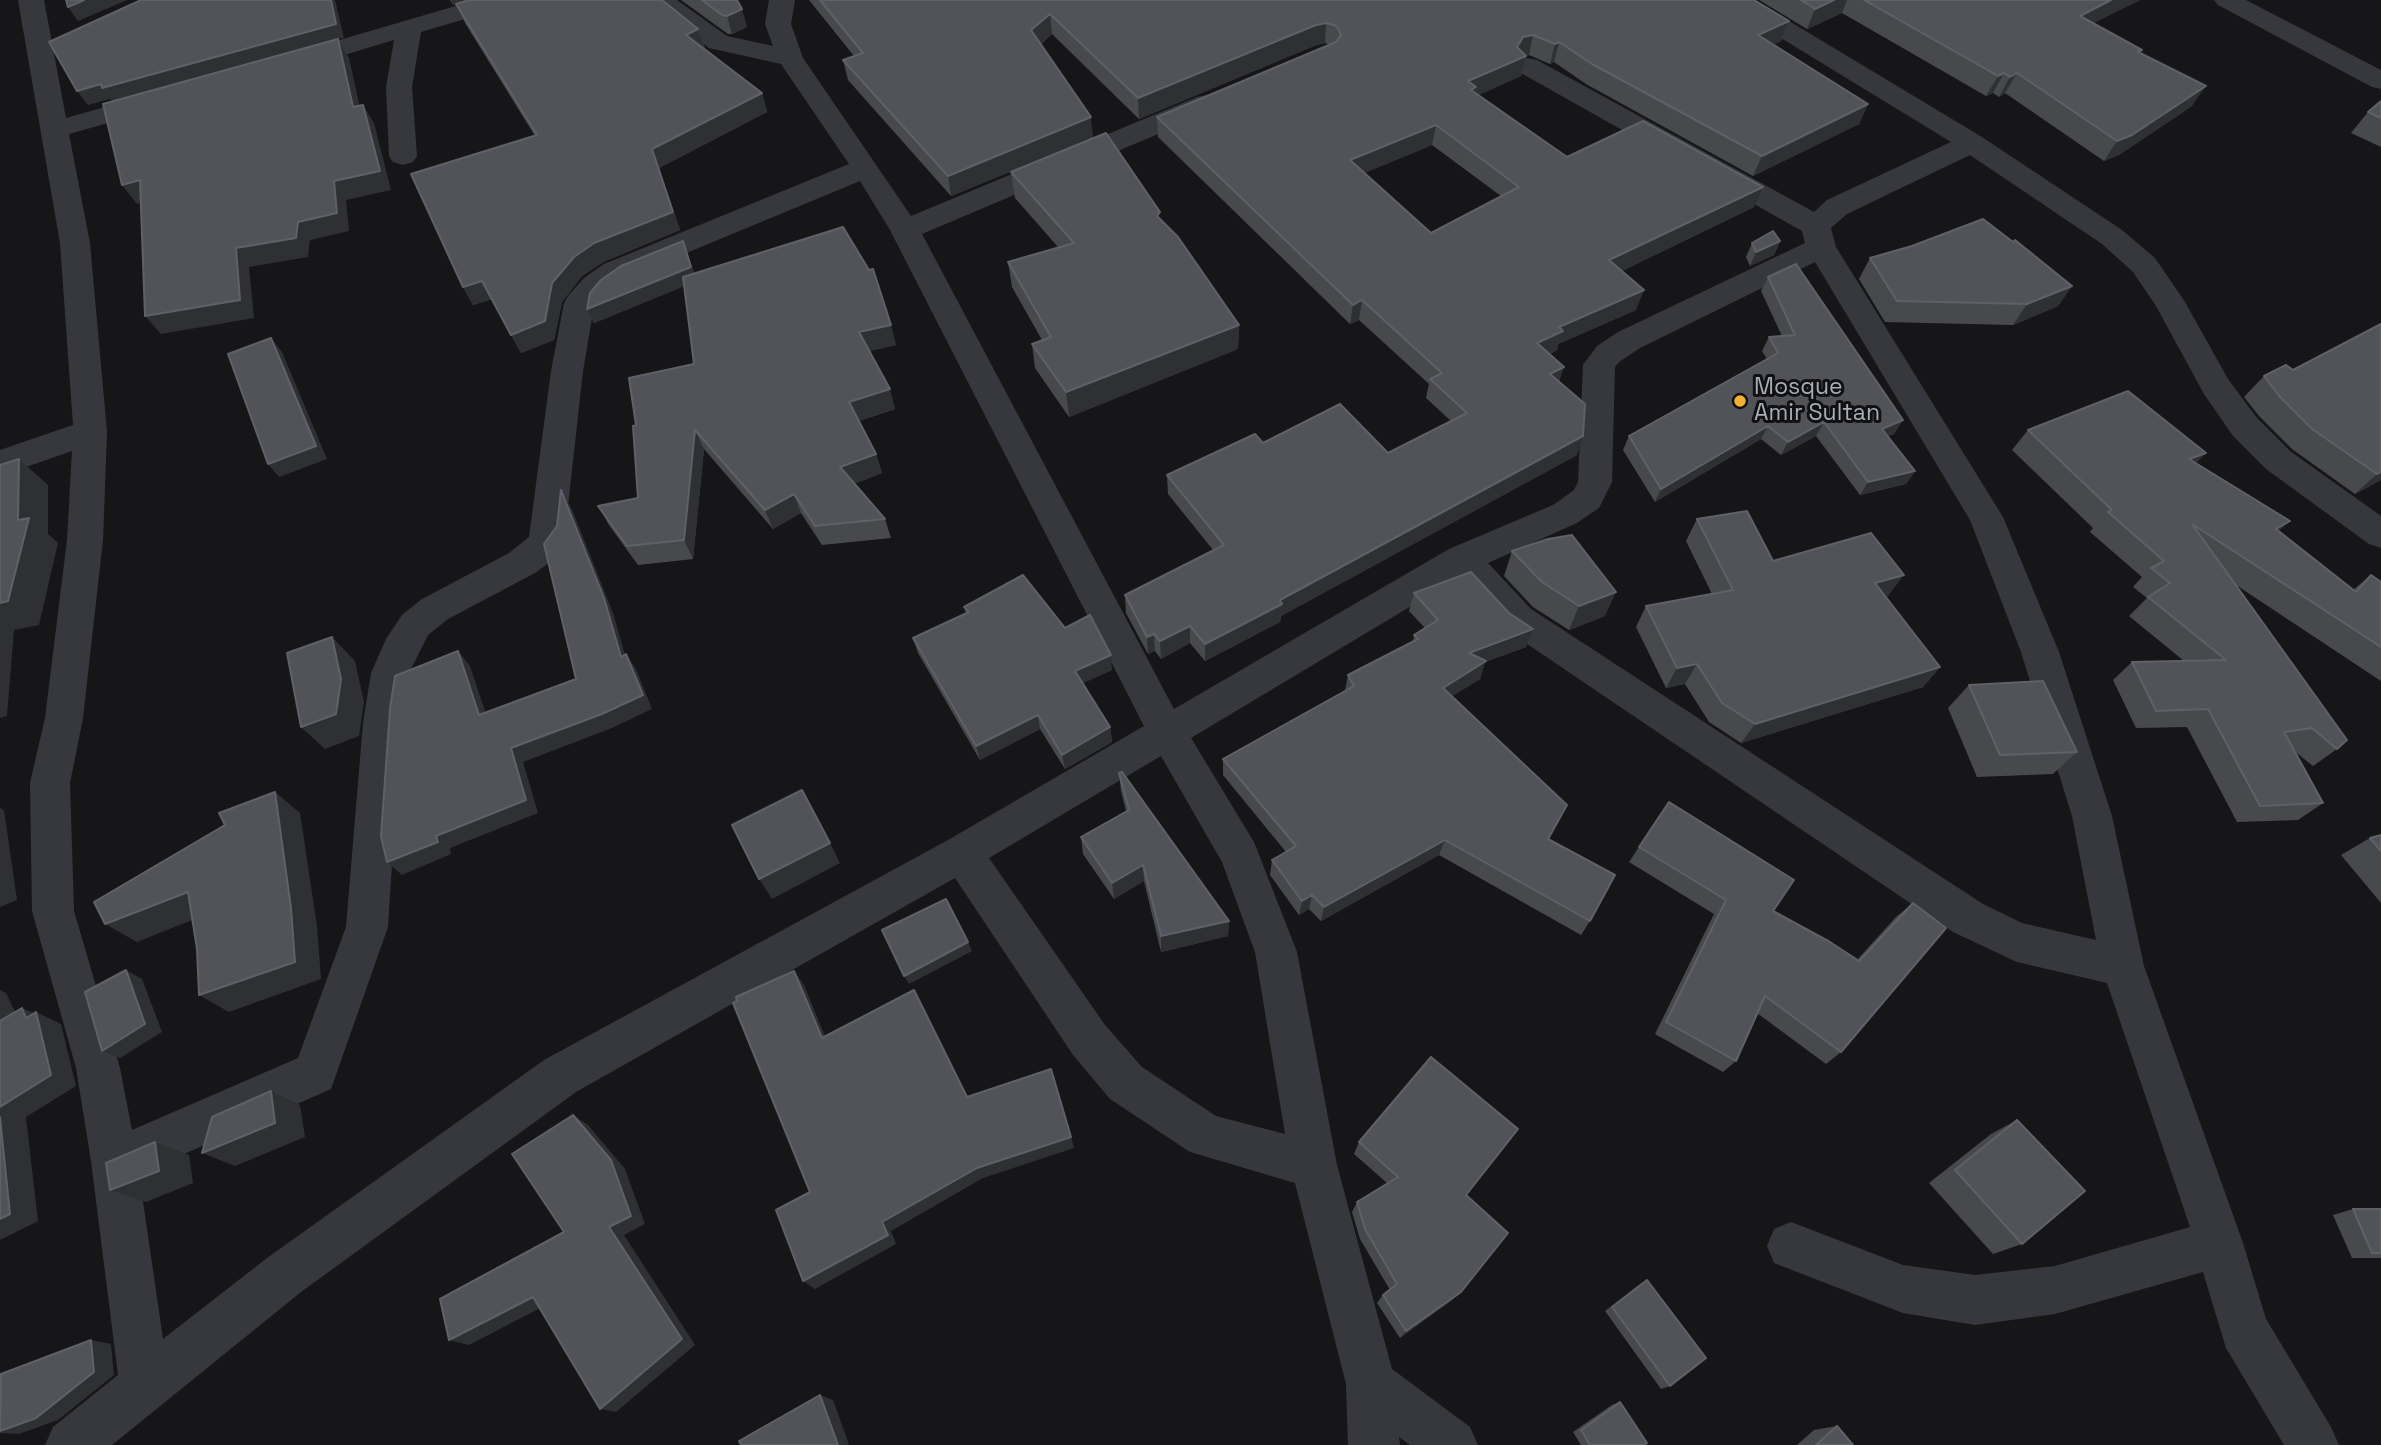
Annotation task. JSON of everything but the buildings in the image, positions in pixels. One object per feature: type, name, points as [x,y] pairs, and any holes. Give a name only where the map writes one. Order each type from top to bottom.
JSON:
[{"type":"street","points":[[31,0],[75,243],[90,432],[85,540],[64,718],[51,783],[53,911],[98,1068],[114,1161],[145,1388]]},
{"type":"street","points":[[265,70],[410,30],[503,0]]},
{"type":"street","points":[[661,0],[718,42],[790,58]]},
{"type":"street","points":[[782,0],[778,24],[790,58],[905,230],[1167,732],[1240,855],[1276,953],[1314,1166],[1371,1384],[1374,1445]]},
{"type":"street","points":[[1736,0],[1972,143],[2112,237],[2144,265],[2170,302],[2215,386],[2245,427],[2278,460],[2381,534]]},
{"type":"street","points":[[2227,0],[2381,81]]},
{"type":"street","points":[[403,156],[399,87],[410,30]]},
{"type":"street","points":[[41,50],[66,39]]},
{"type":"street","points":[[1528,66],[1819,237],[1986,517],[2040,652],[2092,816],[2123,966],[2219,1242],[2244,1330],[2313,1445]]},
{"type":"street","points":[[905,230],[1226,95]]},
{"type":"street","points":[[56,129],[174,96]]},
{"type":"street","points":[[71,1445],[284,1275],[560,1076],[962,853],[1462,559],[1564,514],[1587,499],[1595,482],[1599,365],[1608,354],[1819,237],[1838,207],[1972,143]]},
{"type":"street","points":[[114,1161],[314,1073],[367,927],[382,723],[390,673],[398,650],[415,625],[435,609],[522,563],[546,542],[579,303],[595,285],[615,271],[866,168]]},
{"type":"street","points":[[0,463],[90,432]]},
{"type":"street","points":[[1462,559],[1518,619],[1968,918],[2017,942],[2123,966]]},
{"type":"street","points":[[962,853],[1089,1040],[1126,1083],[1206,1136],[1314,1166]]},
{"type":"street","points":[[1791,1246],[1903,1289],[1975,1300],[2055,1290],[2219,1242]]},
{"type":"street","points":[[1371,1384],[1452,1445]]},
{"type":"place","name":"Mosque Amir Sultan","points":[[1740,401]]}]
